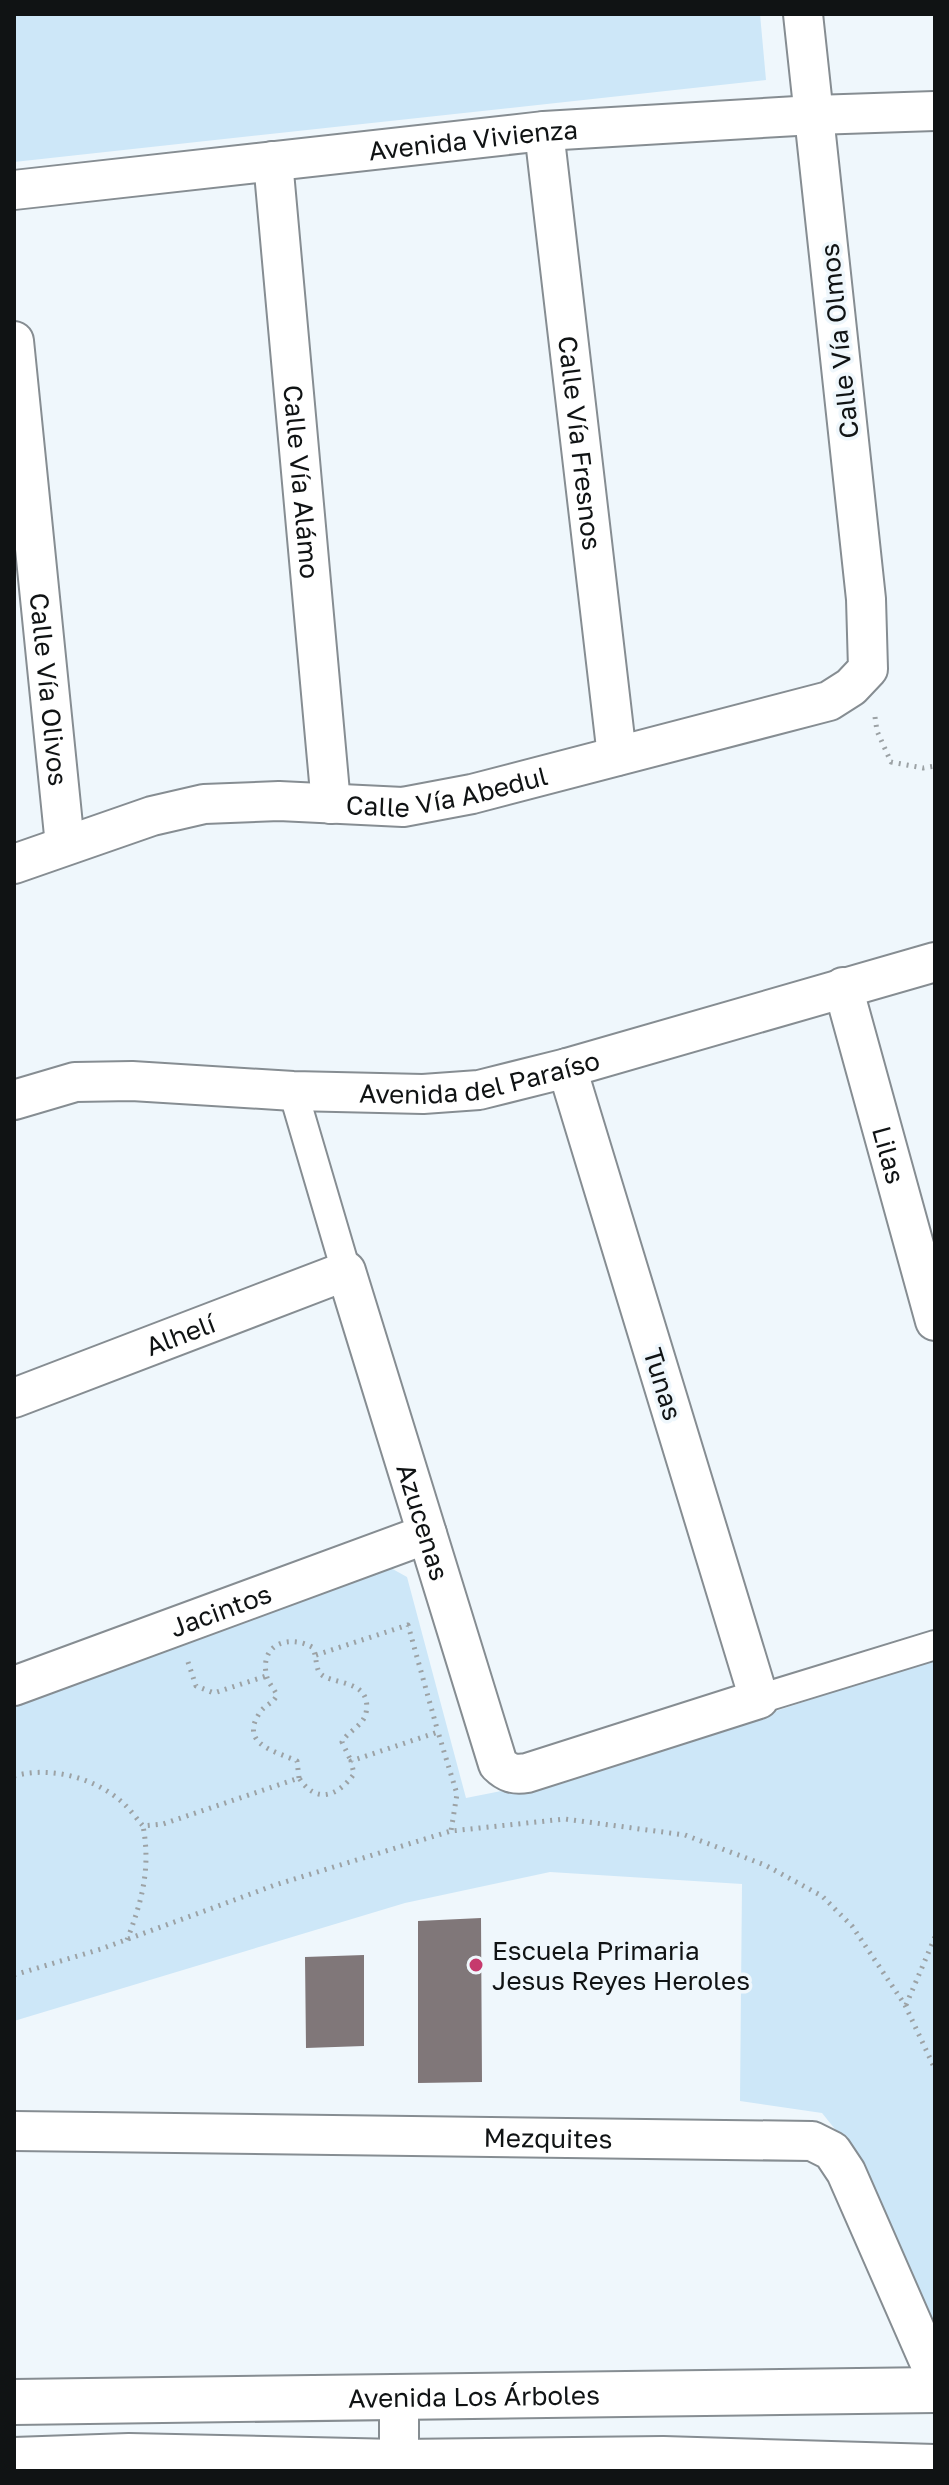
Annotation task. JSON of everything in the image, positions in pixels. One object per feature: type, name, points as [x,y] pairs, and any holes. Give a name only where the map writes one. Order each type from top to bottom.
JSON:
[{"type":"street","name":"Calle Vía Olmos","points":[[803,14],[866,599],[868,669]]},
{"type":"street","name":"Avenida Vivienza","points":[[14,190],[544,131],[935,111]]},
{"type":"street","name":"Calle Vía Fresnos","points":[[544,131],[617,756]]},
{"type":"street","name":"Calle Vía Alámo","points":[[273,161],[331,804]]},
{"type":"street","name":"Calle Vía Olivos","points":[[14,341],[65,845]]},
{"type":"street","name":"Calle Vía Abedul","points":[[14,864],[152,816],[204,804],[279,801],[403,807],[472,794],[829,701],[851,687],[868,669]]},
{"type":"street","name":"Avenida del Paraíso","points":[[14,1100],[75,1082],[132,1081],[293,1091],[423,1094],[479,1090],[567,1068],[935,962]]},
{"type":"street","name":"Lilas","points":[[843,987],[935,1321]]},
{"type":"street","name":"Tunas","points":[[567,1068],[759,1699]]},
{"type":"street","points":[[293,1091],[346,1271]]},
{"type":"street","name":"Azucenas","points":[[346,1271],[498,1764],[516,1775],[527,1773],[759,1699]]},
{"type":"street","name":"Alhelí","points":[[14,1398],[346,1271]]},
{"type":"street","name":"Jacintos","points":[[14,1686],[427,1534]]},
{"type":"street","points":[[759,1699],[935,1645]]},
{"type":"street","name":"Mezquites","points":[[14,2131],[812,2141],[832,2151],[846,2172],[935,2375]]},
{"type":"street","name":"Avenida Los Árboles","points":[[14,2402],[128,2398],[935,2390]]},
{"type":"street","points":[[398,2467],[399,2396]]},
{"type":"street","points":[[128,2398],[129,2463]]},
{"type":"street","points":[[14,2460],[398,2467],[935,2467]]},
{"type":"path","points":[[868,669],[877,731],[891,762],[923,768],[935,766]]},
{"type":"path","points":[[316,1655],[408,1625],[457,1794],[451,1831]]},
{"type":"path","points":[[176,1627],[196,1686],[214,1693],[266,1676]]},
{"type":"path","points":[[292,1639],[312,1647],[316,1655],[319,1673],[329,1680],[342,1680],[356,1687],[365,1700],[366,1713],[361,1723],[346,1734],[342,1742],[354,1774],[336,1793],[323,1795],[307,1790],[299,1778],[297,1761],[265,1749],[259,1744],[255,1733],[260,1711],[274,1702],[277,1695],[266,1676],[266,1657],[280,1642],[292,1639]]},
{"type":"path","points":[[351,1761],[438,1732]]},
{"type":"path","points":[[14,1776],[35,1770],[85,1779],[122,1802],[143,1826],[148,1851],[145,1885],[127,1940]]},
{"type":"path","points":[[143,1826],[163,1824],[299,1778]]},
{"type":"path","points":[[14,1975],[127,1940],[275,1885],[451,1831],[565,1819],[685,1835],[765,1865],[822,1896],[852,1926],[905,2005],[935,2069]]},
{"type":"path","points":[[905,2005],[935,1937]]},
{"type":"path","points":[[14,1966],[23,1973]]},
{"type":"shaded area","points":[[14,14],[760,14],[766,80],[14,162]]},
{"type":"shaded area","points":[[389,1567],[407,1577],[466,1798],[577,1776],[935,1659],[935,2360],[843,2139],[822,2113],[740,2101],[742,1884],[550,1872],[405,1903],[14,2021],[14,1706]]},
{"type":"building","points":[[481,1918],[482,2082],[418,2083],[418,1921]]},
{"type":"building","points":[[364,1955],[364,2046],[306,2048],[305,1957]]},
{"type":"place","name":"Escuela Primaria Jesus Reyes Heroles","points":[[476,1965]]}]
